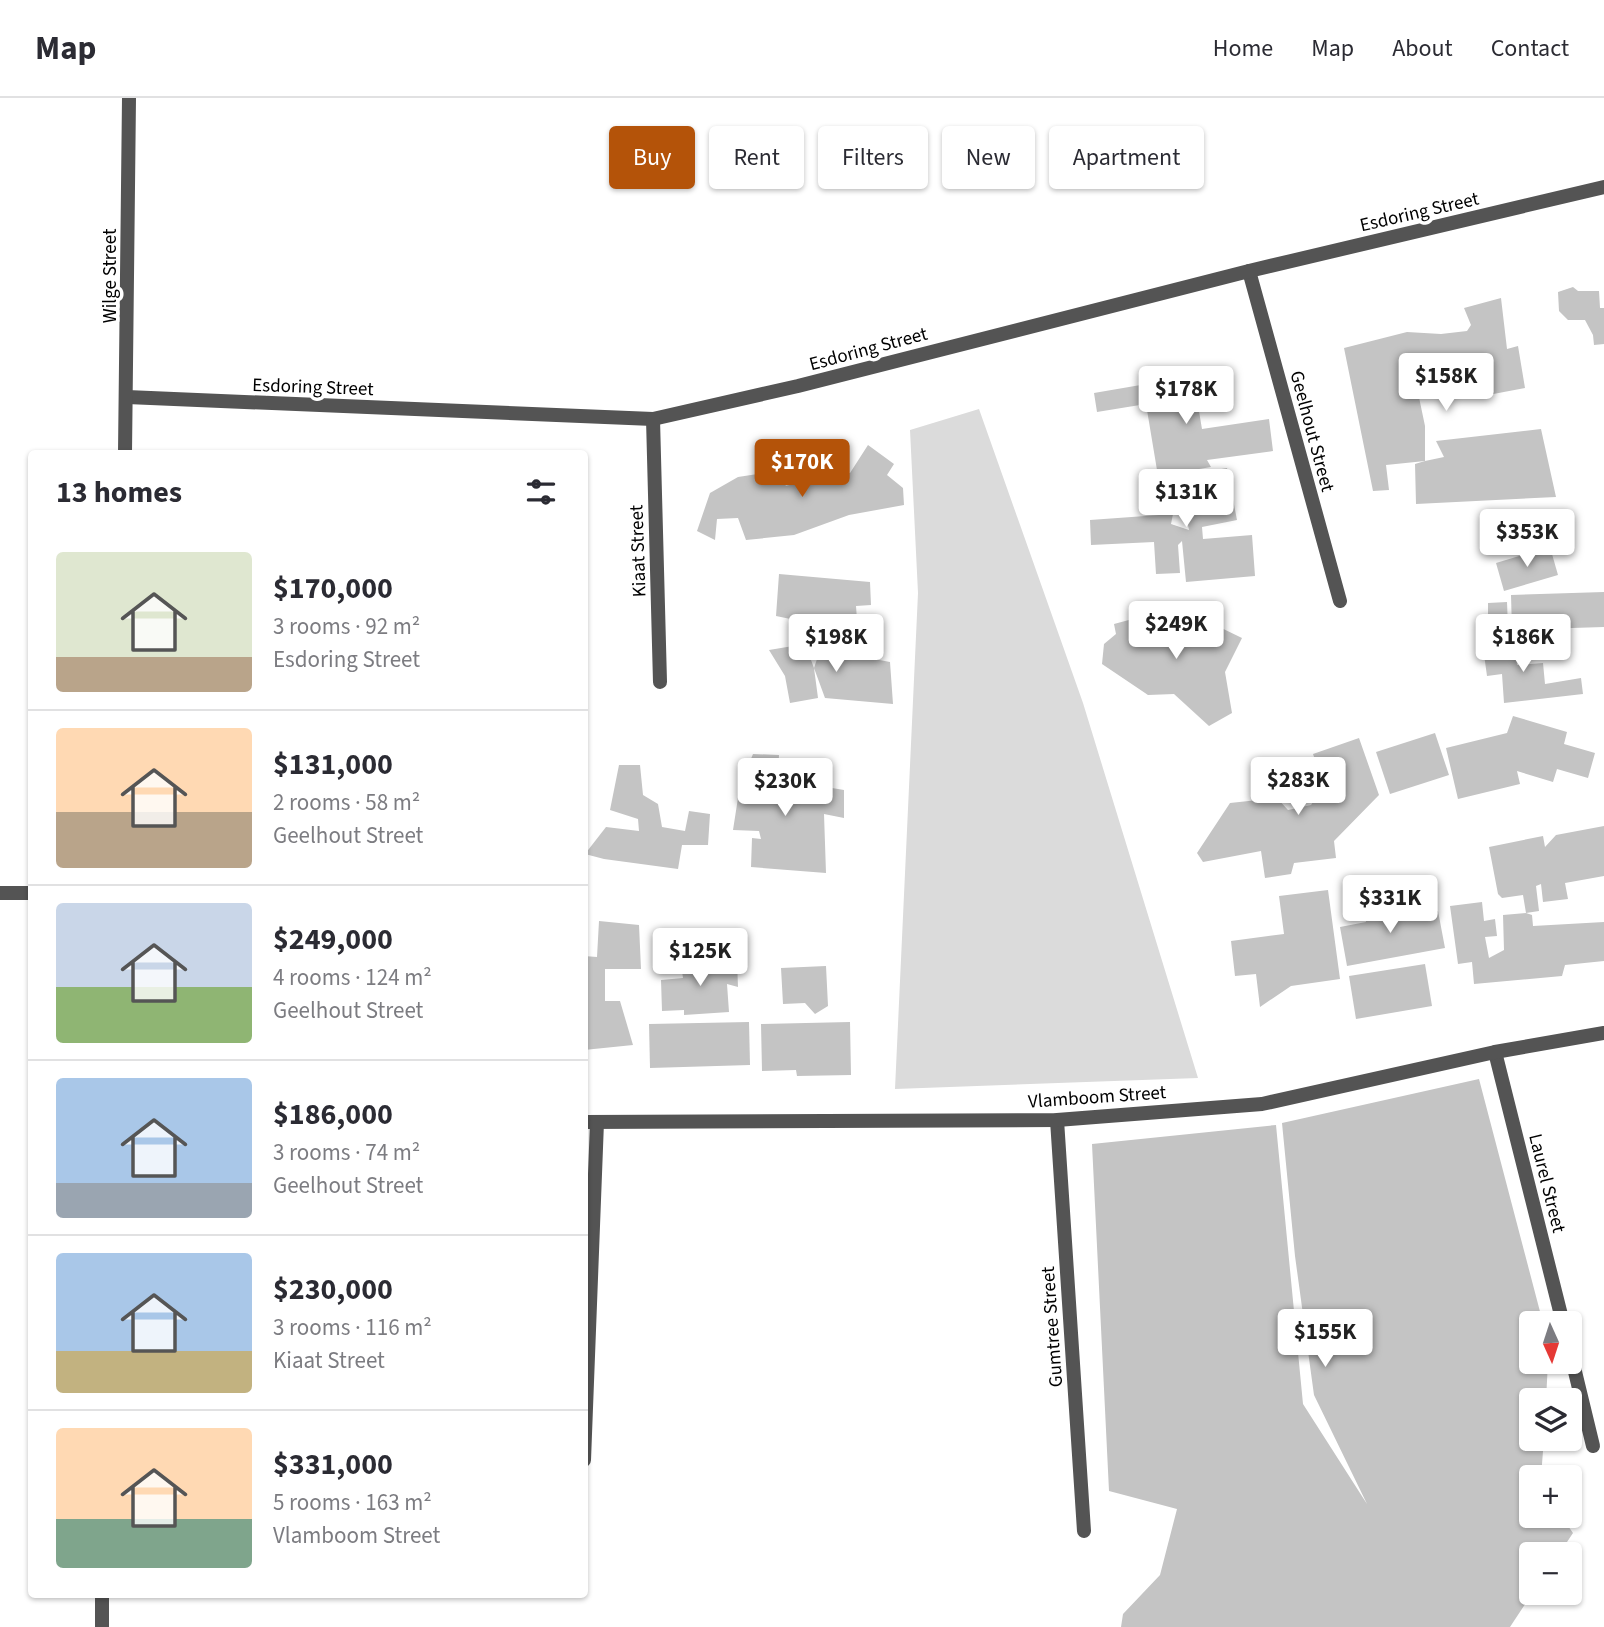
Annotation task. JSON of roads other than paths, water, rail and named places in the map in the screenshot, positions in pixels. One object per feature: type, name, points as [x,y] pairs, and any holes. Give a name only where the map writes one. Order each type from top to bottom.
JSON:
[{"type":"street","name":"Wilge Street","points":[[125,450],[129,98]]},
{"type":"street","name":"Esdoring Street","points":[[127,397],[653,419],[798,386],[1249,271],[1604,187]]},
{"type":"street","name":"Geelhout Street","points":[[1249,271],[1340,601]]},
{"type":"street","name":"Kiaat Street","points":[[653,419],[660,682]]},
{"type":"street","points":[[0,892],[28,892]]},
{"type":"street","name":"Vlamboom Street","points":[[591,1122],[1057,1120],[1262,1104],[1495,1052],[1604,1033]]},
{"type":"street","name":"Laurel Street","points":[[1495,1052],[1560,1311]]},
{"type":"street","name":"Gumtree Street","points":[[1057,1120],[1084,1531]]},
{"type":"street","points":[[588,1267],[591,1122]]},
{"type":"street","points":[[1576,1374],[1594,1446]]},
{"type":"street","points":[[102,1598],[102,1627]]}]
